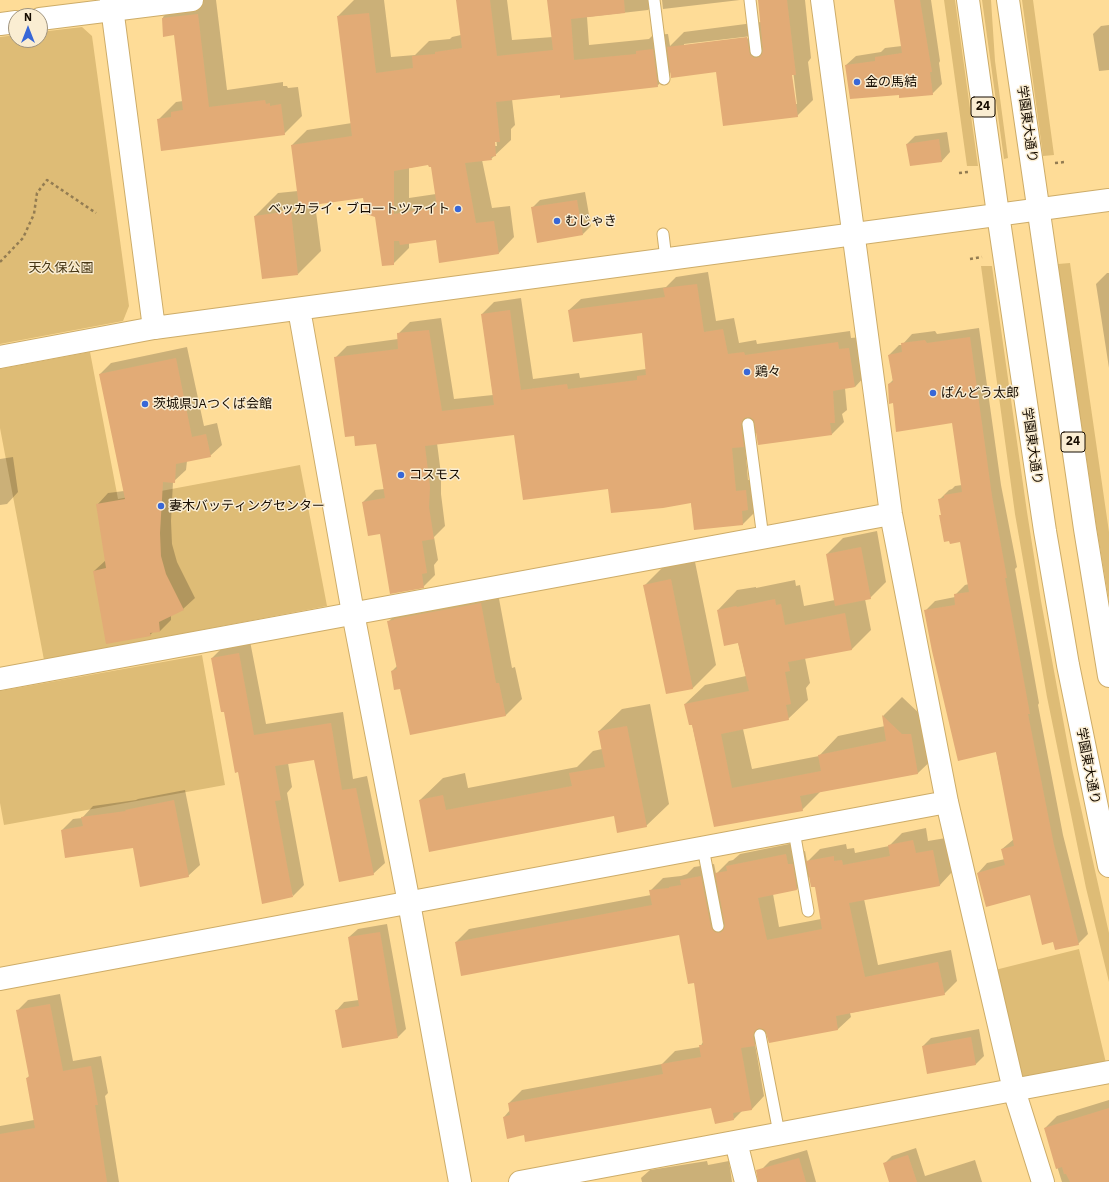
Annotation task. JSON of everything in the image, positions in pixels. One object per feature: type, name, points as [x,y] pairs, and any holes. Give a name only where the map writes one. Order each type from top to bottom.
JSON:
[{"type":"street","points":[[48,17],[111,5],[192,0]]},
{"type":"street","points":[[822,0],[891,514],[947,802],[1014,1090],[1043,1182]]},
{"type":"street","name":"学園東大通り","points":[[968,0],[1046,539],[1068,665],[1109,866]]},
{"type":"street","name":"学園東大通り","points":[[1008,0],[1085,529],[1109,676]]},
{"type":"street","points":[[111,5],[154,328]]},
{"type":"street","points":[[0,357],[154,328],[1039,208],[1109,200]]},
{"type":"street","points":[[299,309],[353,613],[409,903],[460,1182]]},
{"type":"street","points":[[0,679],[891,514]]},
{"type":"street","points":[[0,979],[947,802]]},
{"type":"street","points":[[520,1182],[1109,1072]]},
{"type":"street","points":[[736,1142],[746,1182]]},
{"type":"lane","points":[[654,0],[664,78]]},
{"type":"lane","points":[[750,0],[756,51]]},
{"type":"lane","points":[[663,234],[666,259]]},
{"type":"lane","points":[[748,424],[763,538]]},
{"type":"lane","points":[[794,831],[808,911]]},
{"type":"lane","points":[[703,848],[718,926]]},
{"type":"lane","points":[[760,1035],[779,1133]]},
{"type":"path","points":[[0,262],[22,238],[34,214],[37,193],[47,180],[96,213]]},
{"type":"green space","points":[[944,0],[955,0],[978,166],[967,166]]},
{"type":"green space","points":[[982,0],[991,0],[995,61],[1008,158],[1004,159]]},
{"type":"green space","points":[[1022,0],[1033,0],[1054,155],[1043,156]]},
{"type":"green space","name":"天久保公園","points":[[82,27],[92,36],[129,306],[123,321],[0,344],[0,37],[8,36],[8,48],[48,48],[48,31]]},
{"type":"green space","points":[[1070,263],[1109,532],[1109,601],[1096,524],[1058,264]]},
{"type":"green space","points":[[981,266],[992,266],[1041,601],[1072,768],[1109,933],[1109,982],[1086,888],[1047,697],[1015,514]]},
{"type":"green space","name":"妻木バッティングセンター","points":[[90,352],[118,499],[300,465],[327,606],[44,660],[0,428],[0,369]]},
{"type":"green space","points":[[202,655],[225,785],[4,825],[0,803],[0,691]]},
{"type":"green space","points":[[1079,949],[1106,1063],[1022,1083],[995,970]]},
{"type":"building","points":[[456,0],[490,0],[497,56],[553,50],[547,0],[624,0],[625,13],[571,19],[574,60],[636,54],[636,51],[653,49],[658,87],[560,98],[560,95],[496,102],[500,142],[495,142],[496,156],[491,157],[492,160],[465,163],[476,223],[494,221],[499,254],[439,263],[436,240],[400,245],[399,241],[394,241],[394,265],[382,266],[375,217],[366,214],[363,198],[299,207],[291,145],[352,136],[337,16],[369,13],[376,73],[413,68],[412,56],[435,54],[435,52],[462,48]],"holes":[[[428,165],[431,167],[437,207],[394,214],[394,171]]]},
{"type":"building","points":[[758,0],[787,0],[796,75],[792,75],[798,117],[723,126],[716,72],[671,78],[667,47],[747,37],[750,55],[754,58],[760,57],[763,50]]},
{"type":"building","points":[[894,0],[920,0],[932,72],[930,72],[933,95],[899,98],[899,95],[850,99],[845,65],[875,61],[875,57],[902,53]]},
{"type":"building","points":[[198,14],[209,107],[265,100],[266,104],[270,103],[270,106],[281,104],[285,135],[161,151],[157,119],[171,117],[171,112],[183,110],[174,35],[163,37],[162,18]]},
{"type":"building","points":[[939,139],[942,162],[910,166],[906,144]]},
{"type":"building","name":"むじゃき","points":[[577,200],[583,235],[537,243],[531,207]]},
{"type":"building","points":[[291,211],[298,275],[262,279],[254,216]]},
{"type":"building","points":[[697,284],[704,332],[723,329],[728,354],[744,352],[745,355],[838,342],[839,349],[849,348],[855,387],[833,391],[835,423],[830,423],[832,435],[758,445],[754,420],[750,417],[744,418],[741,425],[744,447],[732,448],[736,491],[746,490],[748,510],[742,511],[743,525],[694,530],[691,503],[663,508],[611,513],[608,489],[523,500],[514,435],[425,446],[430,487],[429,507],[434,539],[422,541],[427,573],[422,574],[424,588],[390,594],[380,534],[368,536],[362,502],[385,498],[376,444],[355,446],[354,436],[345,437],[334,357],[398,349],[397,333],[429,330],[442,411],[494,405],[481,314],[510,310],[521,390],[567,384],[568,389],[637,380],[637,376],[646,375],[642,333],[573,342],[568,310],[665,297],[663,288]]},
{"type":"building","points":[[970,337],[992,496],[1007,578],[1005,578],[1030,714],[1028,714],[1054,845],[1079,945],[1055,950],[1053,942],[1042,945],[1030,895],[986,907],[977,873],[1005,865],[1001,849],[1014,846],[996,752],[958,761],[932,651],[924,610],[955,605],[954,594],[969,592],[960,542],[950,544],[949,541],[944,542],[939,515],[941,515],[938,499],[944,498],[944,495],[962,492],[952,423],[896,432],[893,403],[889,404],[888,384],[893,382],[888,355],[902,352],[901,343],[925,340],[927,343]]},
{"type":"building","points":[[176,358],[192,437],[206,434],[211,457],[176,464],[175,483],[163,482],[160,533],[161,556],[166,574],[184,610],[159,622],[160,632],[150,633],[151,636],[106,644],[93,571],[106,568],[96,504],[125,499],[99,374]]},
{"type":"building","points":[[861,547],[871,599],[835,606],[826,554]]},
{"type":"building","points":[[671,579],[693,689],[666,694],[643,585]]},
{"type":"building","points":[[775,599],[776,605],[781,604],[785,625],[845,613],[852,650],[788,662],[790,671],[785,672],[791,704],[786,705],[789,720],[721,734],[732,788],[821,771],[818,755],[886,741],[882,715],[902,734],[911,734],[918,774],[800,796],[803,811],[714,827],[692,725],[689,725],[684,704],[749,691],[738,643],[724,646],[717,610]]},
{"type":"building","points":[[481,603],[496,683],[499,683],[506,716],[410,735],[400,689],[394,690],[391,671],[397,669],[387,621]]},
{"type":"building","points":[[239,653],[254,735],[331,723],[342,790],[356,788],[374,875],[339,882],[314,760],[275,766],[281,800],[275,801],[293,897],[262,904],[238,772],[235,773],[224,712],[221,712],[211,658]]},
{"type":"building","points":[[627,726],[647,827],[617,833],[614,816],[429,852],[419,800],[443,795],[446,810],[572,786],[569,773],[605,767],[598,731]]},
{"type":"building","points":[[174,800],[189,877],[140,887],[133,848],[65,858],[61,830],[83,826],[81,817],[126,811],[125,810]]},
{"type":"building","points":[[913,840],[916,853],[933,850],[940,886],[849,903],[865,977],[938,962],[945,995],[836,1016],[838,1030],[769,1043],[765,1030],[759,1028],[753,1036],[755,1046],[741,1048],[752,1110],[733,1113],[734,1120],[715,1124],[711,1108],[525,1142],[524,1135],[507,1139],[503,1117],[510,1115],[508,1103],[663,1074],[661,1064],[701,1057],[699,1045],[703,1045],[694,983],[688,984],[679,935],[461,976],[455,942],[652,905],[649,890],[681,885],[680,880],[701,876],[711,927],[715,932],[720,933],[724,929],[725,925],[715,873],[727,871],[726,866],[786,854],[788,864],[793,864],[797,890],[758,898],[767,940],[822,929],[815,887],[811,887],[806,861],[834,856],[834,861],[842,860],[843,865],[890,856],[888,845]]},
{"type":"building","points":[[380,932],[398,1038],[342,1048],[335,1010],[359,1006],[348,937]]},
{"type":"building","points":[[50,1004],[63,1071],[91,1066],[98,1105],[95,1105],[107,1182],[0,1182],[0,1134],[35,1128],[26,1078],[29,1077],[16,1010]]},
{"type":"building","points":[[971,1037],[976,1065],[927,1074],[922,1046]]},
{"type":"building","points":[[1109,1108],[1109,1182],[1070,1182],[1066,1174],[1064,1174],[1062,1167],[1056,1169],[1044,1128]]},
{"type":"building","points":[[908,1155],[917,1182],[889,1182],[883,1163]]},
{"type":"building","points":[[799,1158],[806,1182],[758,1182],[756,1170]]},
{"type":"place","name":"金の馬結","points":[[857,82]]},
{"type":"place","name":"ベッカライ・ブロートツァイト","points":[[458,209]]},
{"type":"place","name":"むじゃき","points":[[557,221]]},
{"type":"place","name":"鶏々","points":[[747,372]]},
{"type":"place","name":"ばんどう太郎","points":[[933,393]]},
{"type":"place","name":"茨城県JAつくば会館","points":[[145,404]]},
{"type":"place","name":"コスモス","points":[[401,475]]},
{"type":"place","name":"妻木バッティングセンター","points":[[161,506]]}]
